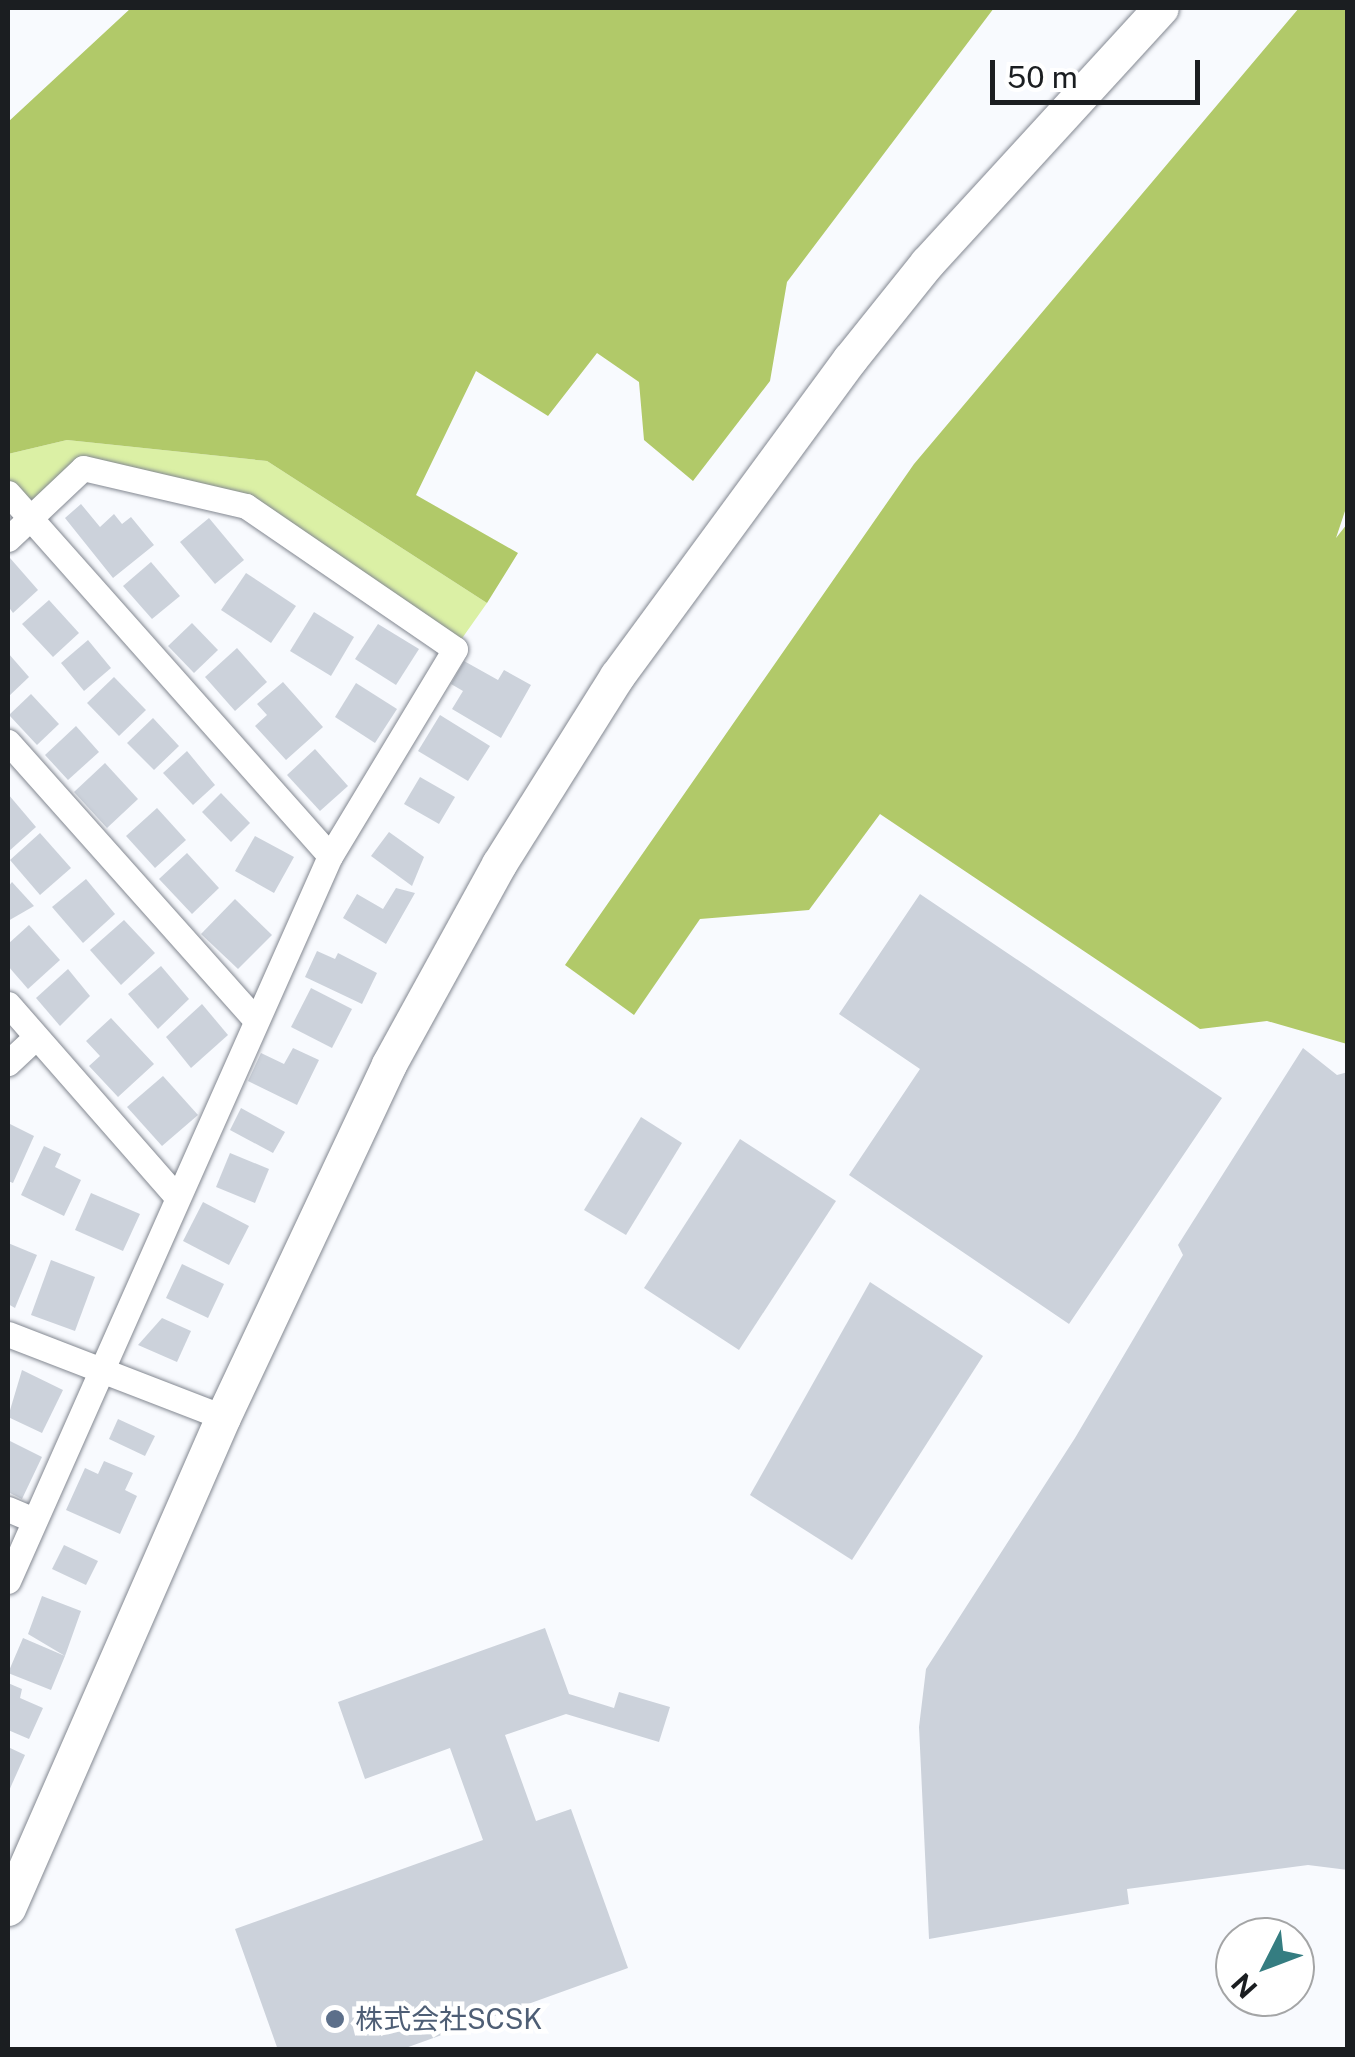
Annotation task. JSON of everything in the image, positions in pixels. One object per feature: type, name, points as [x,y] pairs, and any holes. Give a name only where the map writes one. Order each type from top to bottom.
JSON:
[{"type":"street","points":[[8,1908],[223,1417],[389,1064],[499,864],[617,676],[894,304],[1162,8]]},
{"type":"street","points":[[8,539],[83,468],[246,506],[455,649],[330,856],[253,1017],[8,1582]]},
{"type":"street","points":[[8,493],[330,856]]},
{"type":"street","points":[[8,742],[253,1017]]},
{"type":"street","points":[[8,1004],[176,1196]]},
{"type":"street","points":[[8,1062],[36,1036]]},
{"type":"street","points":[[8,1334],[223,1417]]},
{"type":"street","points":[[8,1509],[34,1520]]},
{"type":"green space","points":[[131,8],[994,8],[787,282],[770,381],[693,481],[644,440],[639,382],[597,353],[548,416],[476,371],[416,495],[518,553],[487,603],[267,461],[67,440],[8,454],[8,122]]},
{"type":"green space","points":[[1299,8],[1348,8],[1348,502],[1336,538],[1347,524],[1347,1044],[1267,1021],[1200,1029],[880,814],[809,910],[700,919],[634,1015],[565,965],[914,464]]},
{"type":"green space","points":[[67,440],[267,461],[487,603],[458,644],[248,499],[83,463],[30,513],[8,487],[8,454]]},
{"type":"building","points":[[81,504],[100,527],[114,514],[122,524],[131,517],[154,545],[113,578],[65,518]]},
{"type":"building","points":[[209,518],[244,560],[215,584],[180,542]]},
{"type":"building","points":[[10,558],[38,590],[13,613],[8,606]]},
{"type":"building","points":[[151,562],[180,596],[152,619],[123,586]]},
{"type":"building","points":[[246,573],[296,606],[271,643],[221,610]]},
{"type":"building","points":[[49,600],[79,633],[53,657],[22,624]]},
{"type":"building","points":[[314,612],[354,637],[331,676],[290,651]]},
{"type":"building","points":[[192,623],[218,650],[194,673],[168,646]]},
{"type":"building","points":[[378,624],[419,649],[396,685],[355,659]]},
{"type":"building","points":[[88,640],[111,668],[84,691],[61,663]]},
{"type":"building","points":[[237,648],[267,682],[235,711],[205,677]]},
{"type":"building","points":[[8,653],[29,677],[8,697]]},
{"type":"building","points":[[464,661],[498,680],[504,670],[531,685],[501,738],[452,709],[463,691],[451,684]]},
{"type":"building","points":[[114,677],[146,710],[119,736],[87,703]]},
{"type":"building","points":[[283,682],[323,727],[286,760],[255,726],[267,715],[257,704]]},
{"type":"building","points":[[356,683],[397,709],[375,743],[335,717]]},
{"type":"building","points":[[31,694],[59,724],[37,745],[9,715]]},
{"type":"building","points":[[440,715],[490,746],[468,781],[418,751]]},
{"type":"building","points":[[153,718],[179,746],[154,770],[127,743]]},
{"type":"building","points":[[76,726],[99,752],[68,780],[45,755]]},
{"type":"building","points":[[315,749],[348,786],[320,811],[287,775]]},
{"type":"building","points":[[187,751],[215,785],[193,805],[163,773]]},
{"type":"building","points":[[105,763],[138,799],[107,828],[74,792]]},
{"type":"building","points":[[420,777],[455,797],[439,824],[404,804]]},
{"type":"building","points":[[221,793],[250,823],[231,842],[202,812]]},
{"type":"building","points":[[8,794],[36,827],[8,852]]},
{"type":"building","points":[[157,808],[186,840],[155,868],[126,836]]},
{"type":"building","points":[[389,832],[424,857],[412,886],[371,856]]},
{"type":"building","points":[[40,833],[71,868],[40,895],[10,860]]},
{"type":"building","points":[[255,836],[294,857],[274,893],[235,871]]},
{"type":"building","points":[[187,853],[219,888],[192,914],[159,879]]},
{"type":"building","points":[[86,879],[115,914],[83,943],[52,907]]},
{"type":"building","points":[[12,882],[34,906],[8,921],[8,887]]},
{"type":"building","points":[[396,888],[415,893],[386,944],[343,918],[357,894],[383,909]]},
{"type":"building","points":[[920,894],[1222,1098],[1069,1324],[849,1175],[920,1069],[839,1014]]},
{"type":"building","points":[[235,899],[272,935],[238,969],[201,934]]},
{"type":"building","points":[[124,920],[155,953],[121,985],[90,950]]},
{"type":"building","points":[[29,925],[60,960],[28,989],[8,966],[8,944]]},
{"type":"building","points":[[317,951],[335,959],[338,953],[377,973],[362,1004],[305,977]]},
{"type":"building","points":[[161,966],[189,999],[158,1029],[128,994]]},
{"type":"building","points":[[68,969],[90,996],[60,1026],[36,998]]},
{"type":"building","points":[[311,988],[352,1009],[332,1048],[291,1027]]},
{"type":"building","points":[[202,1004],[228,1035],[191,1068],[166,1037]]},
{"type":"building","points":[[111,1018],[154,1064],[118,1097],[89,1066],[100,1056],[86,1041]]},
{"type":"building","points":[[293,1048],[319,1060],[297,1105],[248,1081],[261,1053],[284,1064]]},
{"type":"building","points":[[1303,1048],[1337,1075],[1348,1072],[1348,1870],[1308,1865],[1127,1889],[1129,1904],[929,1939],[919,1727],[926,1669],[1075,1438],[1183,1255],[1178,1245]]},
{"type":"building","points":[[163,1076],[198,1115],[162,1146],[127,1107]]},
{"type":"building","points":[[241,1108],[285,1132],[273,1153],[230,1130]]},
{"type":"building","points":[[641,1117],[682,1143],[626,1235],[584,1210]]},
{"type":"building","points":[[8,1123],[34,1136],[13,1183],[8,1181]]},
{"type":"building","points":[[740,1139],[836,1201],[739,1350],[644,1288]]},
{"type":"building","points":[[44,1146],[61,1154],[55,1167],[81,1180],[64,1216],[21,1195]]},
{"type":"building","points":[[230,1153],[269,1169],[255,1203],[216,1187]]},
{"type":"building","points":[[91,1193],[140,1214],[123,1251],[75,1230]]},
{"type":"building","points":[[203,1202],[249,1226],[229,1265],[183,1241]]},
{"type":"building","points":[[8,1243],[37,1255],[15,1308],[8,1304]]},
{"type":"building","points":[[51,1260],[95,1277],[75,1331],[31,1315]]},
{"type":"building","points":[[182,1264],[224,1284],[208,1318],[166,1298]]},
{"type":"building","points":[[870,1282],[983,1356],[852,1560],[750,1495]]},
{"type":"building","points":[[162,1318],[191,1331],[177,1362],[138,1345]]},
{"type":"building","points":[[22,1370],[63,1390],[42,1433],[8,1417]]},
{"type":"building","points":[[118,1419],[155,1436],[145,1456],[109,1439]]},
{"type":"building","points":[[8,1440],[42,1457],[22,1499],[8,1492]]},
{"type":"building","points":[[104,1461],[133,1473],[125,1490],[137,1496],[120,1534],[66,1510],[85,1468],[98,1474]]},
{"type":"building","points":[[64,1545],[98,1561],[86,1585],[52,1569]]},
{"type":"building","points":[[42,1596],[81,1611],[65,1656],[28,1634]]},
{"type":"building","points":[[545,1628],[569,1694],[614,1708],[619,1692],[670,1707],[659,1742],[566,1714],[505,1735],[536,1821],[571,1809],[628,1968],[400,2050],[278,2050],[235,1929],[483,1840],[450,1748],[365,1779],[338,1702]]},
{"type":"building","points":[[23,1638],[65,1656],[51,1690],[8,1673]]},
{"type":"building","points":[[8,1683],[22,1689],[20,1698],[43,1708],[29,1739],[8,1730]]},
{"type":"building","points":[[8,1747],[25,1755],[8,1793]]},
{"type":"place","name":"株式会社SCSK","points":[[335,2019]]}]
